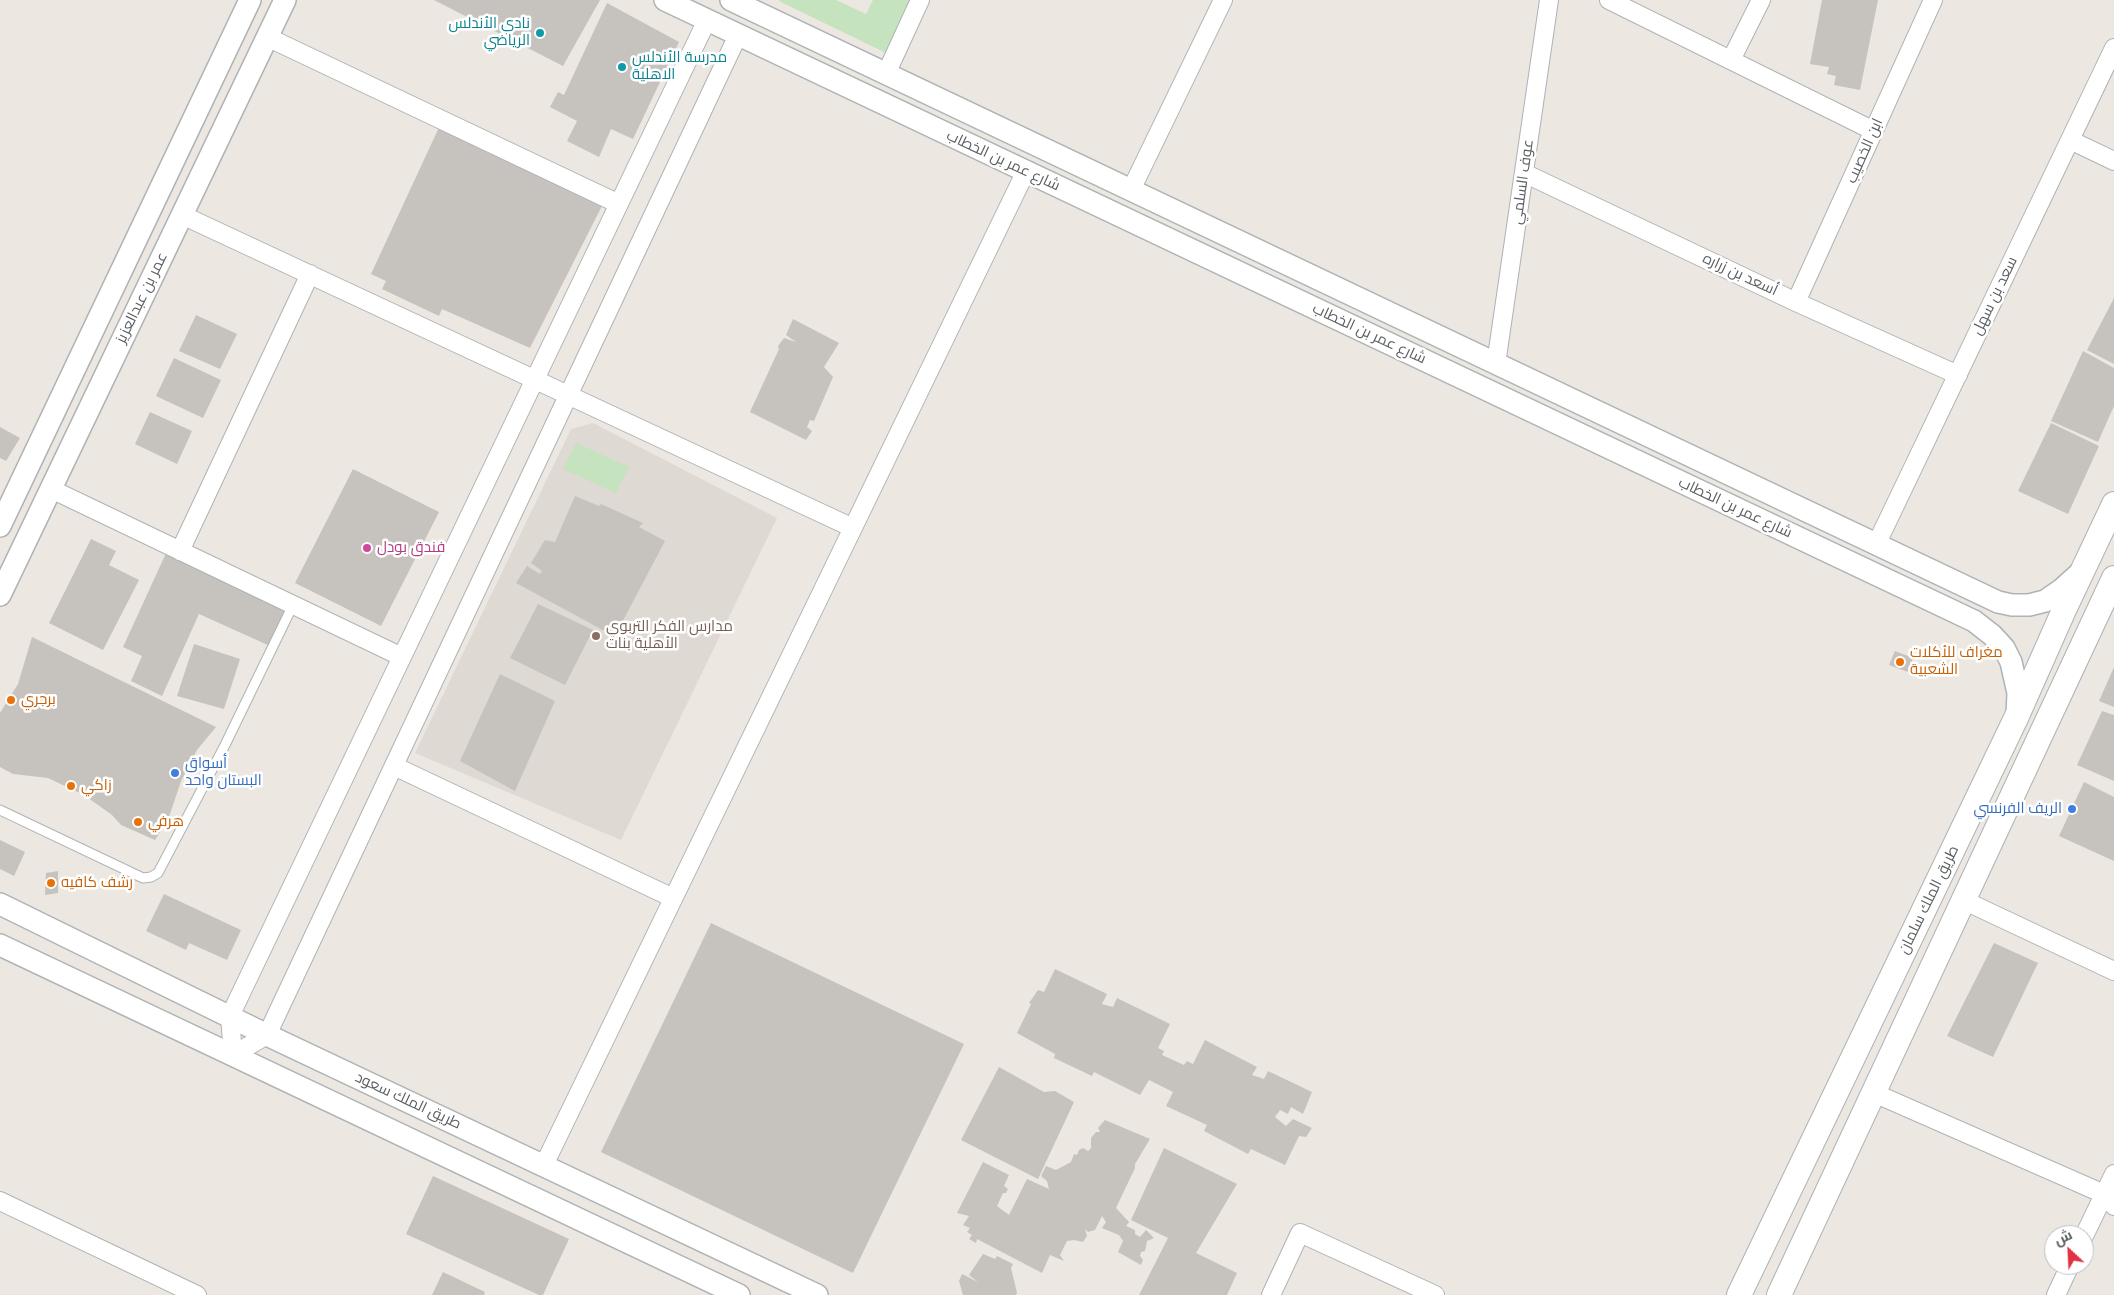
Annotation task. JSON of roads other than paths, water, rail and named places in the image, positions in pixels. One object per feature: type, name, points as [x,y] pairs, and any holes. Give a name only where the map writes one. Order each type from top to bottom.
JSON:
[{"type":"main road","name":"طريق الملك سلمان","points":[[1739,1295],[2017,716],[2114,504]]},
{"type":"main road","name":"طريق الملك سلمان","points":[[1779,1295],[2112,586]]},
{"type":"street","name":"عمر بن عبدالعزيز","points":[[2,516],[250,0]]},
{"type":"street","name":"عمر بن عبدالعزيز","points":[[0,595],[285,0]]},
{"type":"street","name":"شارع عمر بن الخطاب","points":[[665,0],[1974,622],[1992,635],[2004,648],[2011,662],[2018,693],[2017,716]]},
{"type":"street","name":"شارع عمر بن الخطاب","points":[[731,0],[757,6],[886,74],[1985,596],[2012,605],[2029,605],[2045,601],[2061,590],[2083,570]]},
{"type":"street","points":[[886,74],[920,0]]},
{"type":"street","points":[[1132,190],[1223,0]]},
{"type":"street","name":"عوف السلمي","points":[[1496,364],[1549,0]]},
{"type":"street","points":[[1609,0],[1874,131]]},
{"type":"street","points":[[1731,60],[1761,0]]},
{"type":"street","name":"ابن الخصيب","points":[[1796,302],[1933,0]]},
{"type":"street","points":[[232,1055],[230,1016],[706,20]]},
{"type":"street","points":[[232,1055],[267,1035],[738,35]]},
{"type":"street","points":[[267,37],[619,204]]},
{"type":"street","name":"سعد بن سهل","points":[[1876,544],[2114,48]]},
{"type":"street","points":[[2070,140],[2114,160]]},
{"type":"street","points":[[544,1165],[1026,171]]},
{"type":"street","name":"أسعد بن زراره","points":[[1524,173],[1796,302],[1958,375]]},
{"type":"street","points":[[182,215],[853,528]]},
{"type":"street","points":[[180,551],[310,274]]},
{"type":"street","points":[[51,489],[402,657]]},
{"type":"street","points":[[394,766],[673,898]]},
{"type":"street","points":[[1963,900],[2114,972]]},
{"type":"street","name":"طريق الملك سعود","points":[[0,904],[267,1035],[817,1295]]},
{"type":"street","points":[[0,945],[739,1295]]},
{"type":"street","points":[[1874,1093],[2109,1200]]},
{"type":"street","points":[[2092,1225],[2109,1200],[2114,1174]]},
{"type":"street","points":[[0,1201],[197,1295]]},
{"type":"street","points":[[1271,1295],[1300,1234],[1435,1295]]},
{"type":"street","points":[[2056,1295],[2065,1275]]},
{"type":"lane","points":[[0,810],[142,878],[158,874],[225,745],[293,605]]},
{"type":"place","name":"نادي الأندلس الرياضي","points":[[540,33]]},
{"type":"place","name":"مدرسة الأندلس الاهلية","points":[[622,67]]},
{"type":"place","name":"فندق بودل","points":[[367,548]]},
{"type":"place","name":"مدارس الفكر التربوي الأهلية بنات","points":[[596,636]]},
{"type":"place","name":"مغراف للأكلات الشعبية","points":[[1900,662]]},
{"type":"place","name":"برجري","points":[[11,700]]},
{"type":"place","name":"أسواق البستان واحد","points":[[175,773]]},
{"type":"place","name":"زاكي","points":[[71,786]]},
{"type":"place","name":"الريف الفرنسي","points":[[2072,809]]},
{"type":"place","name":"هرفي","points":[[138,822]]},
{"type":"place","name":"رشف كافيه","points":[[51,883]]}]
